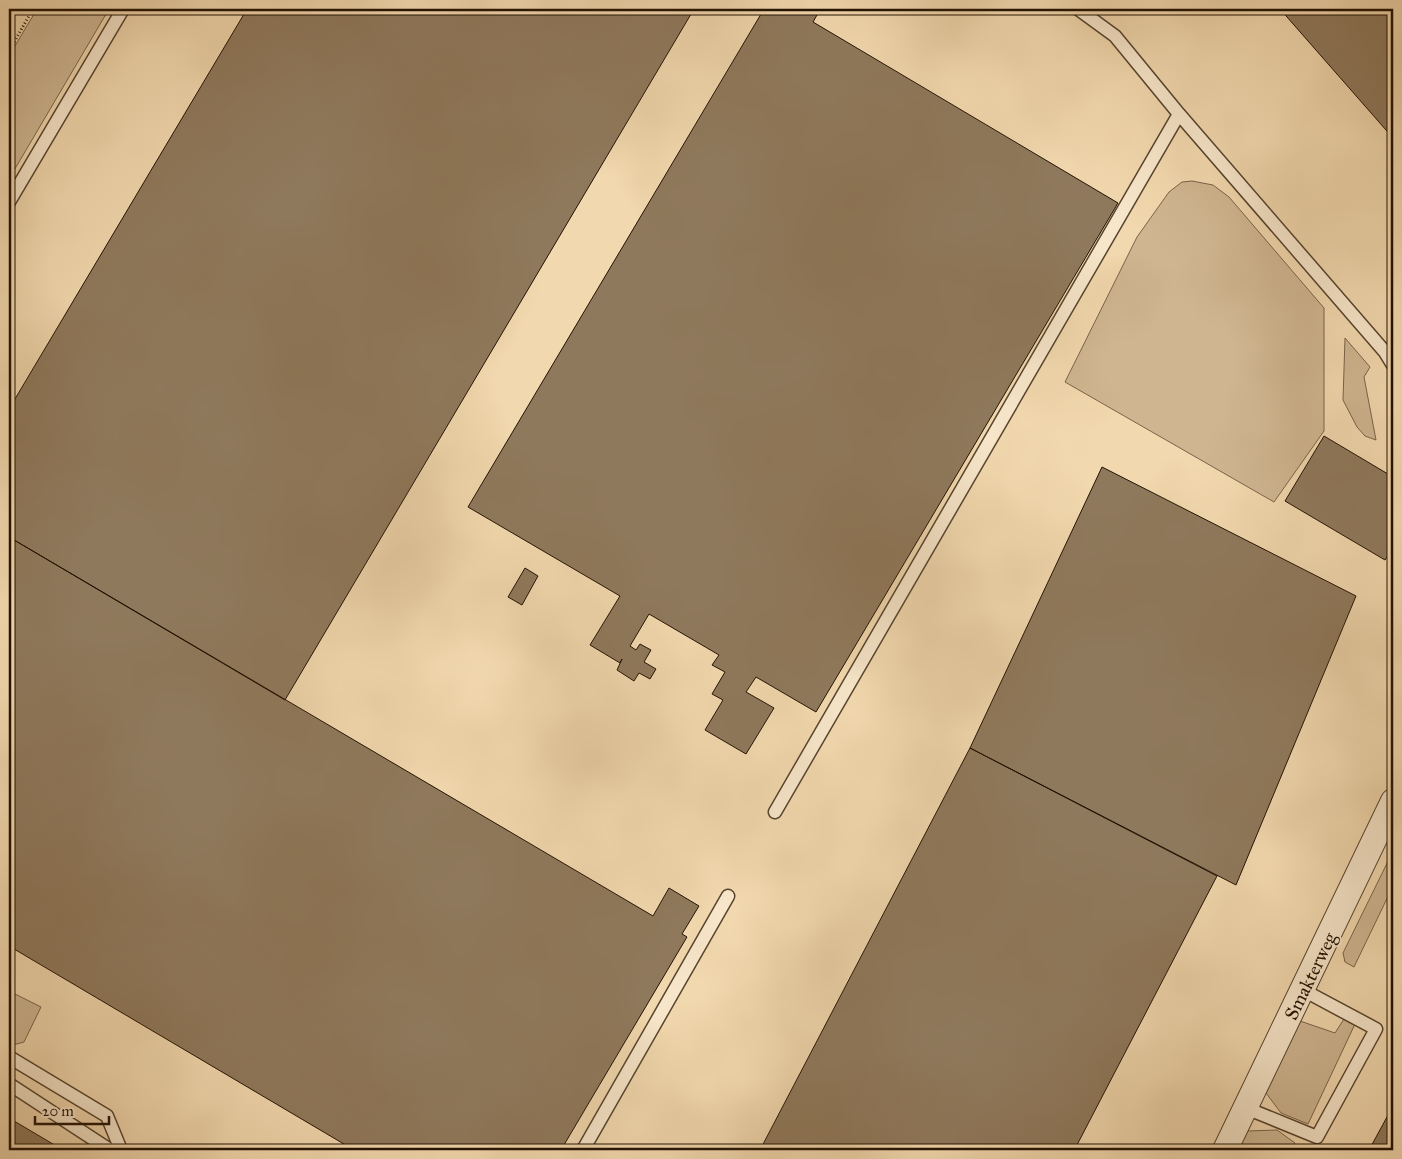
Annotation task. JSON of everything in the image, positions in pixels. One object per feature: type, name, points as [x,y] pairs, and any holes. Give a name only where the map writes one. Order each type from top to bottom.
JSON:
[{"type":"street","name":"Smakterweg","points":[[1225,1150],[1393,801]]},
{"type":"lane","points":[[9,202],[123,9]]},
{"type":"lane","points":[[1078,9],[1115,36],[1393,365]]},
{"type":"lane","points":[[775,812],[1179,114]]},
{"type":"lane","points":[[583,1150],[728,896]]},
{"type":"lane","points":[[1246,1108],[1317,1137],[1376,1029],[1303,990]]},
{"type":"lane","points":[[9,1057],[107,1116],[121,1150]]},
{"type":"lane","points":[[9,1084],[110,1150]]},
{"type":"path","points":[[9,51],[33,9]]},
{"type":"shaded area","points":[[37,9],[109,9],[9,179],[9,56]]},
{"type":"shaded area","points":[[1192,181],[1213,185],[1229,197],[1324,308],[1324,431],[1274,502],[1065,382],[1137,237],[1169,192],[1182,182]]},
{"type":"shaded area","points":[[1345,338],[1370,367],[1364,377],[1376,440],[1365,436],[1357,427],[1343,400]]},
{"type":"shaded area","points":[[1393,851],[1393,886],[1354,967],[1345,962],[1343,953]]},
{"type":"shaded area","points":[[9,991],[41,1007],[24,1042],[13,1045],[9,1042]]},
{"type":"shaded area","points":[[1344,1019],[1355,1024],[1308,1124],[1281,1113],[1266,1093],[1300,1021],[1335,1033]]},
{"type":"shaded area","points":[[1277,1130],[1295,1143],[1292,1150],[1238,1150],[1247,1131]]},
{"type":"building","points":[[247,9],[694,9],[285,700],[9,537],[9,409]]},
{"type":"building","points":[[764,9],[791,9],[797,12],[799,9],[807,9],[817,15],[813,22],[1118,203],[816,712],[756,677],[746,692],[774,708],[746,754],[705,730],[723,700],[712,694],[725,672],[712,665],[719,655],[649,614],[630,646],[636,650],[640,644],[651,650],[644,662],[656,669],[650,679],[639,673],[634,681],[617,670],[622,659],[620,663],[590,645],[620,596],[468,507]]},
{"type":"building","points":[[1280,9],[1393,9],[1393,138]]},
{"type":"building","points":[[1324,436],[1393,477],[1393,551],[1385,560],[1285,501]]},
{"type":"building","points":[[1102,467],[1356,596],[1236,885],[970,748]]},
{"type":"building","points":[[9,537],[653,916],[669,888],[699,906],[682,934],[687,937],[561,1150],[354,1150],[9,946]]},
{"type":"building","points":[[525,568],[538,576],[522,605],[508,597]]},
{"type":"building","points":[[970,748],[1217,876],[1075,1150],[760,1150]]},
{"type":"building","points":[[1393,1106],[1393,1150],[1369,1150]]},
{"type":"building","points":[[9,1118],[63,1150],[9,1150]]}]
